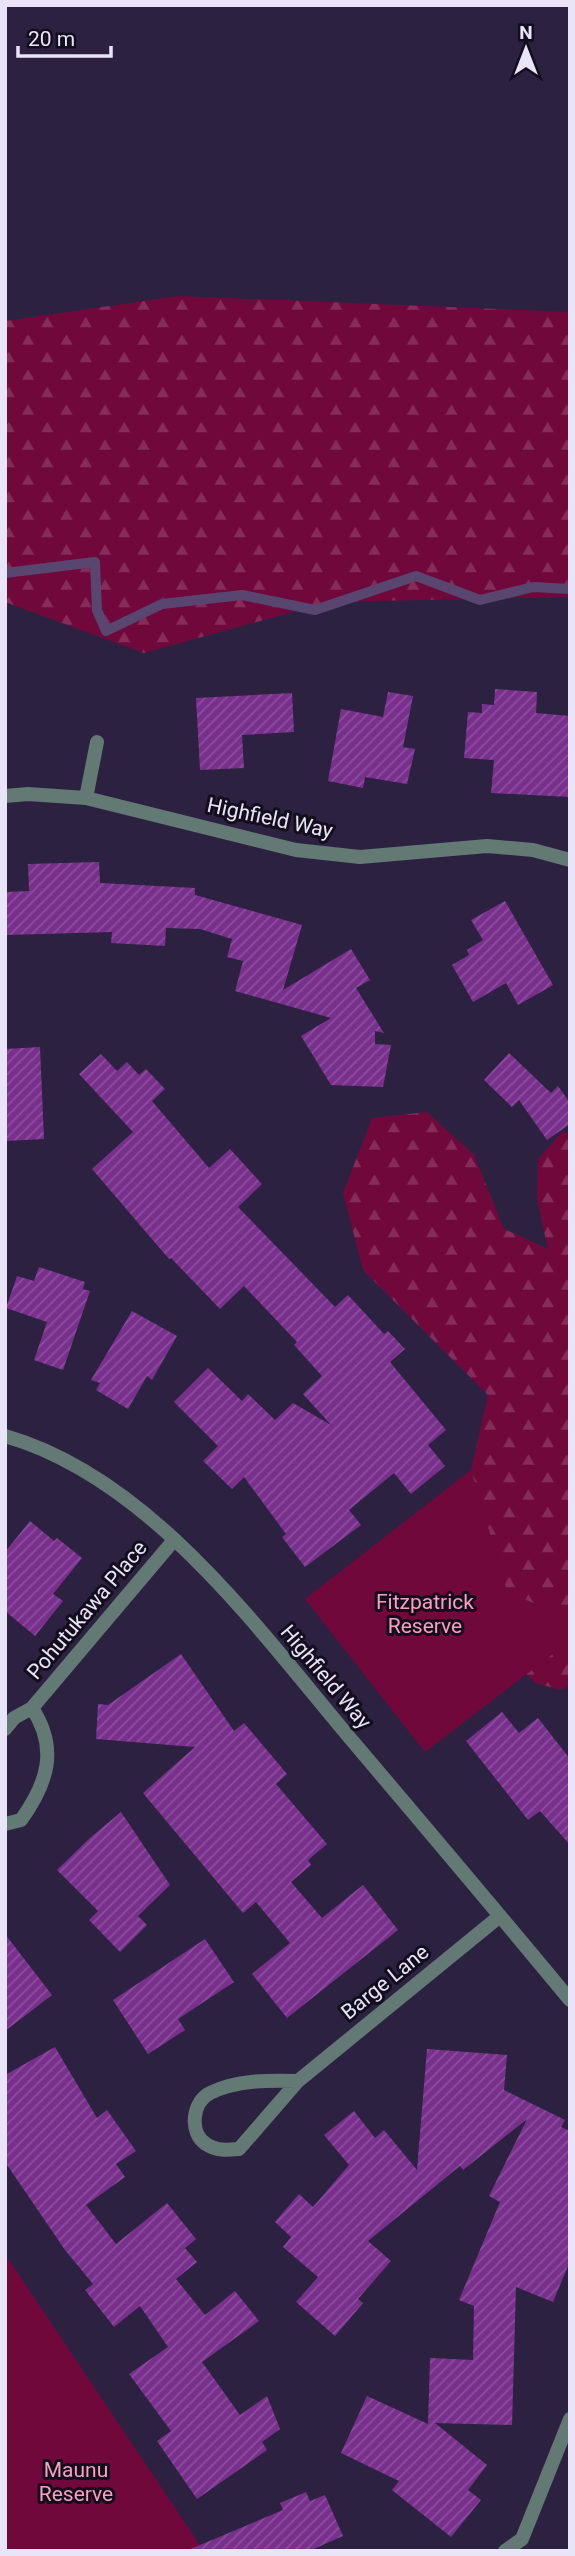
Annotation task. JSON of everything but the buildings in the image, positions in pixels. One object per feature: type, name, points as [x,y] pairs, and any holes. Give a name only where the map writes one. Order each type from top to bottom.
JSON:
[{"type":"street","points":[[86,798],[97,742]]},
{"type":"street","name":"Highfield Way","points":[[5,796],[28,794],[86,798],[296,850],[360,857],[487,846],[533,850],[570,860]]},
{"type":"street","name":"Highfield Way","points":[[5,1436],[72,1463],[124,1498],[214,1577],[570,2000]]},
{"type":"street","name":"Pohutukawa Place","points":[[5,1729],[14,1718],[32,1708],[174,1540]]},
{"type":"street","name":"Pohutukawa Place","points":[[5,1824],[21,1820],[46,1775],[43,1724],[32,1708]]},
{"type":"street","name":"Barge Lane","points":[[298,2081],[267,2080],[231,2086],[207,2094],[194,2119],[197,2132],[205,2144],[221,2150],[239,2148],[298,2081],[500,1916]]},
{"type":"street","points":[[505,2551],[525,2545],[570,2419]]},
{"type":"green space","points":[[179,296],[570,312],[570,597],[329,602],[144,653],[5,602],[5,321]]},
{"type":"green space","points":[[427,1112],[474,1155],[504,1229],[548,1249],[537,1199],[538,1159],[562,1132],[570,1134],[570,1685],[561,1690],[535,1683],[522,1669],[471,1470],[488,1395],[363,1270],[343,1193],[372,1118]]},
{"type":"green space","name":"Fitzpatrick Reserve","points":[[471,1470],[507,1591],[570,1620],[570,1641],[425,1752],[305,1599]]},
{"type":"green space","name":"Maunu Reserve","points":[[5,2254],[204,2551],[5,2551]]},
{"type":"waterway","points":[[5,573],[95,562],[97,610],[106,631],[162,604],[242,595],[315,610],[416,576],[480,600],[533,587],[570,589]]}]
